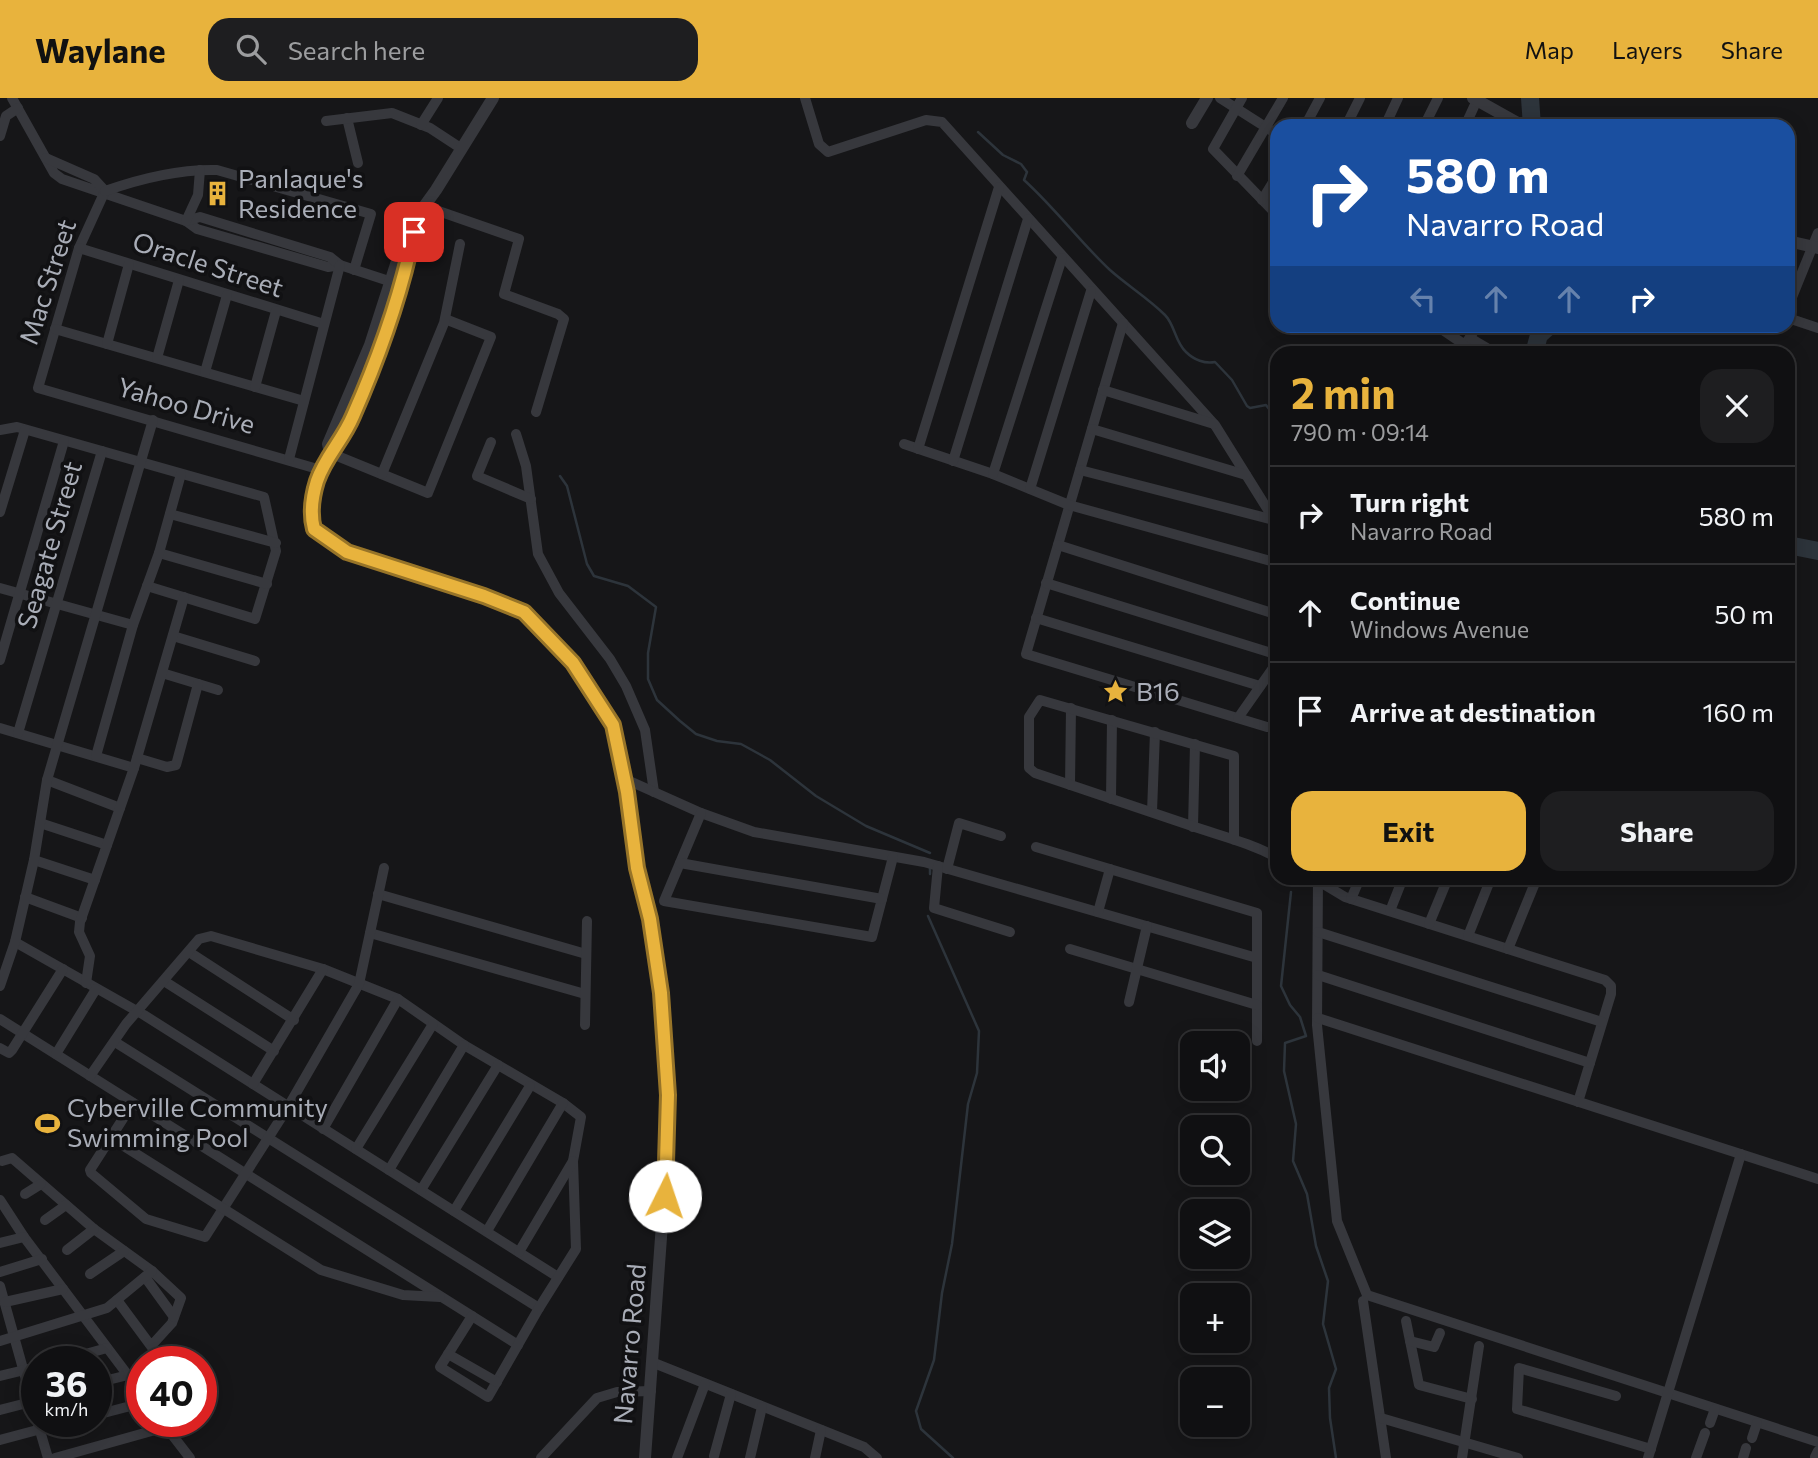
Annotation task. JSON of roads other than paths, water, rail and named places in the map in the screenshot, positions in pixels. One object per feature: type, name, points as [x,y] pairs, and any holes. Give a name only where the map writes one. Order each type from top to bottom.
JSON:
[{"type":"street","points":[[421,125],[438,98]]},
{"type":"street","points":[[493,98],[424,206],[519,239],[503,294],[558,314],[564,319],[536,412]]},
{"type":"street","points":[[805,98],[819,144],[828,152],[926,120],[942,122],[1091,291],[1215,425],[1270,513]]},
{"type":"street","points":[[1192,123],[1207,98]]},
{"type":"street","points":[[1220,98],[1270,130]]},
{"type":"street","points":[[1242,98],[1213,149],[1270,208]]},
{"type":"street","points":[[1237,176],[1283,98]]},
{"type":"street","points":[[1309,119],[1320,98]]},
{"type":"street","points":[[1350,119],[1360,98]]},
{"type":"street","points":[[1388,119],[1398,98]]},
{"type":"street","points":[[1428,119],[1438,98]]},
{"type":"street","points":[[1468,119],[1476,99],[1509,119]]},
{"type":"street","points":[[0,136],[5,116],[15,103],[54,173],[62,178],[90,190],[105,191],[186,221],[197,229],[328,267],[340,265],[396,284]]},
{"type":"street","points":[[326,121],[391,113],[421,125],[462,149]]},
{"type":"street","points":[[346,118],[358,163]]},
{"type":"street","points":[[105,191],[125,184],[200,170],[217,170],[371,214],[354,270]]},
{"type":"street","points":[[186,221],[198,195],[200,170]]},
{"type":"street","points":[[918,449],[999,187]]},
{"type":"street","points":[[1262,200],[1270,187]]},
{"type":"street","name":"Mac Street","points":[[38,388],[79,248],[105,191]]},
{"type":"street","name":"Navarro Road","points":[[424,206],[407,230],[396,284],[328,444],[330,453],[315,485],[311,517],[314,529],[319,535],[347,552],[484,596],[524,612],[573,663],[613,725],[625,779],[637,868],[650,919],[661,993],[668,1095],[668,1141],[654,1363],[645,1458]]},
{"type":"street","points":[[953,461],[1028,219]]},
{"type":"street","points":[[1795,291],[1815,247],[1818,233]]},
{"type":"street","points":[[1795,243],[1815,247]]},
{"type":"street","points":[[382,474],[445,319],[460,244]]},
{"type":"street","name":"Oracle Street","points":[[79,248],[324,324]]},
{"type":"street","points":[[993,474],[1062,258]]},
{"type":"street","points":[[107,344],[130,264]]},
{"type":"street","points":[[289,459],[340,265]]},
{"type":"street","points":[[157,358],[179,280]]},
{"type":"street","points":[[1030,489],[1091,291]]},
{"type":"street","points":[[205,372],[227,295]]},
{"type":"street","points":[[255,387],[276,311]]},
{"type":"street","points":[[330,453],[428,493],[491,337],[445,319]]},
{"type":"street","points":[[1795,320],[1818,328]]},
{"type":"street","points":[[1123,323],[1026,654],[1267,727]]},
{"type":"street","points":[[55,329],[304,401]]},
{"type":"street","points":[[1448,333],[1465,345],[1473,333]]},
{"type":"street","points":[[1470,338],[1484,346]]},
{"type":"street","name":"Yahoo Drive","points":[[38,388],[321,470]]},
{"type":"street","points":[[1103,390],[1215,425]]},
{"type":"street","points":[[0,986],[15,942],[34,860],[47,780],[153,420]]},
{"type":"street","points":[[0,430],[17,427],[25,429],[264,497],[276,543],[267,584],[255,619],[147,586]]},
{"type":"street","points":[[0,512],[25,429]]},
{"type":"street","points":[[1092,429],[1246,475]]},
{"type":"street","points":[[516,434],[526,466],[538,554],[547,575],[610,659],[636,707],[647,739],[654,792]]},
{"type":"street","points":[[0,660],[64,441]]},
{"type":"street","points":[[491,442],[477,476],[531,499]]},
{"type":"street","points":[[904,444],[993,474],[1069,505],[1270,561]]},
{"type":"street","name":"Seagate Street","points":[[18,733],[102,451]]},
{"type":"street","points":[[1080,470],[1270,521]]},
{"type":"street","points":[[96,756],[132,625],[159,553],[181,474]]},
{"type":"street","points":[[170,514],[276,543]]},
{"type":"street","points":[[1058,545],[1270,612]]},
{"type":"street","points":[[159,553],[267,584]]},
{"type":"street","points":[[1046,583],[1270,653]]},
{"type":"street","points":[[0,588],[132,625]]},
{"type":"street","points":[[56,1054],[91,986],[90,956],[79,932],[82,918],[136,763],[184,597]]},
{"type":"street","points":[[1036,618],[1260,686]]},
{"type":"street","points":[[173,636],[255,661]]},
{"type":"street","points":[[1238,718],[1270,672]]},
{"type":"street","points":[[162,673],[218,690]]},
{"type":"street","points":[[0,728],[96,756],[167,767],[176,765],[198,684]]},
{"type":"street","points":[[1234,840],[1234,755],[1040,700],[1029,717],[1030,768],[1035,773],[1270,855]]},
{"type":"street","points":[[1070,785],[1071,708]]},
{"type":"street","points":[[1111,799],[1112,720]]},
{"type":"street","points":[[1152,813],[1155,732]]},
{"type":"street","points":[[1194,827],[1195,744]]},
{"type":"street","points":[[625,779],[701,813],[754,832],[943,867],[1257,958]]},
{"type":"street","points":[[47,780],[120,808]]},
{"type":"street","points":[[701,813],[664,901],[872,937],[893,857]]},
{"type":"street","points":[[40,823],[107,845]]},
{"type":"street","points":[[1001,836],[959,823],[943,867],[933,908],[1010,932]]},
{"type":"street","points":[[1036,847],[1257,913],[1257,1041]]},
{"type":"street","points":[[34,860],[95,880]]},
{"type":"street","points":[[680,863],[882,899]]},
{"type":"street","points":[[133,1103],[90,1170],[91,1173],[146,1219],[205,1237],[288,1107],[359,984],[383,868]]},
{"type":"street","points":[[1098,912],[1110,869]]},
{"type":"street","points":[[1317,885],[1318,1018],[1337,1221],[1367,1295],[1619,1389]]},
{"type":"street","points":[[1323,885],[1351,899],[1605,980],[1611,986],[1611,994],[1578,1102]]},
{"type":"street","points":[[1351,899],[1357,885]]},
{"type":"street","points":[[1390,911],[1400,885]]},
{"type":"street","points":[[1429,924],[1445,885]]},
{"type":"street","points":[[1468,936],[1488,885]]},
{"type":"street","points":[[1508,949],[1534,885]]},
{"type":"street","points":[[378,894],[586,954]]},
{"type":"street","points":[[25,897],[82,918]]},
{"type":"street","points":[[585,1025],[587,921]]},
{"type":"street","points":[[1129,1002],[1147,926]]},
{"type":"street","points":[[1318,932],[1602,1022]]},
{"type":"street","points":[[370,933],[586,994]]},
{"type":"street","points":[[90,1076],[138,1012],[199,939],[211,936],[323,969],[398,999],[464,1045],[563,1103],[580,1117],[573,1161],[576,1249],[488,1397],[440,1367],[472,1316]]},
{"type":"street","points":[[15,942],[138,1012],[558,1277]]},
{"type":"street","points":[[1070,949],[1257,1005]]},
{"type":"street","points":[[189,952],[294,1020]]},
{"type":"street","points":[[253,1084],[323,969]]},
{"type":"street","points":[[0,1048],[9,1053],[63,970]]},
{"type":"street","points":[[1318,975],[1590,1063]]},
{"type":"street","points":[[164,981],[274,1051]]},
{"type":"street","points":[[323,1129],[398,999]]},
{"type":"street","points":[[1318,1018],[1818,1179]]},
{"type":"street","points":[[0,1019],[518,1345]]},
{"type":"street","points":[[356,1149],[433,1024]]},
{"type":"street","points":[[115,1042],[539,1308]]},
{"type":"street","points":[[389,1170],[464,1045]]},
{"type":"street","points":[[421,1190],[498,1065]]},
{"type":"street","points":[[454,1211],[530,1086]]},
{"type":"street","points":[[486,1231],[563,1103]]},
{"type":"street","points":[[111,1138],[321,1270],[402,1295],[443,1298]]},
{"type":"street","points":[[1741,1154],[1650,1454],[1517,1409],[1519,1368],[1619,1389],[1715,1409],[1818,1442]]},
{"type":"street","points":[[2,1161],[12,1158],[65,1205],[181,1298],[174,1317],[151,1346],[117,1300]]},
{"type":"street","points":[[519,1252],[573,1161]]},
{"type":"street","points":[[26,1194],[41,1184]]},
{"type":"street","points":[[0,1200],[24,1237],[105,1346]]},
{"type":"street","points":[[45,1220],[65,1205]]},
{"type":"street","points":[[67,1250],[94,1229]]},
{"type":"street","points":[[0,1243],[24,1237]]},
{"type":"street","points":[[90,1274],[124,1251]]},
{"type":"street","points":[[0,1272],[42,1259]]},
{"type":"street","points":[[0,1341],[107,1308],[149,1274]]},
{"type":"street","points":[[149,1274],[174,1317]]},
{"type":"street","points":[[0,1286],[21,1366]]},
{"type":"street","points":[[5,1302],[63,1289]]},
{"type":"street","points":[[1363,1301],[1386,1458]]},
{"type":"street","points":[[1406,1321],[1419,1385],[1472,1399]]},
{"type":"street","points":[[1410,1341],[1434,1347],[1440,1334]]},
{"type":"street","points":[[1462,1458],[1479,1346]]},
{"type":"street","points":[[112,1354],[126,1372]]},
{"type":"street","points":[[448,1354],[497,1382]]},
{"type":"street","points":[[654,1363],[864,1447],[877,1458]]},
{"type":"street","points":[[0,1376],[21,1370]]},
{"type":"street","points":[[677,1458],[705,1384]]},
{"type":"street","points":[[541,1458],[597,1398],[617,1392],[650,1391]]},
{"type":"street","points":[[714,1456],[731,1394]]},
{"type":"street","points":[[0,1410],[21,1404]]},
{"type":"street","points":[[750,1458],[762,1407]]},
{"type":"street","points":[[1696,1458],[1715,1409]]},
{"type":"street","points":[[1381,1418],[1512,1457]]},
{"type":"street","points":[[1747,1448],[1757,1423]]},
{"type":"street","points":[[815,1458],[821,1430]]},
{"type":"street","points":[[0,1440],[21,1431]]},
{"type":"street","points":[[55,1458],[126,1436]]},
{"type":"street","points":[[42,1437],[48,1458]]},
{"type":"street","points":[[174,1437],[190,1458]]},
{"type":"waterway","points":[[1530,98],[1532,119]]},
{"type":"waterway","points":[[978,132],[1003,155],[1021,164],[1027,172],[1024,180],[1088,248],[1110,270],[1165,315],[1186,352],[1200,361],[1215,362],[1232,380],[1247,406],[1250,408],[1266,405],[1270,410]]},
{"type":"waterway","points":[[1536,346],[1541,333]]},
{"type":"waterway","points":[[560,476],[567,486],[587,564],[594,576],[628,586],[656,607],[648,653],[648,679],[657,700],[696,734],[717,741],[741,744],[770,760],[816,796],[866,826],[930,853]]},
{"type":"waterway","points":[[1795,546],[1818,551]]},
{"type":"waterway","points":[[930,866],[930,874]]},
{"type":"waterway","points":[[1291,892],[1281,986],[1290,1005],[1300,1017],[1306,1036],[1285,1043],[1284,1071],[1296,1124],[1293,1161],[1307,1194],[1316,1246],[1328,1281],[1323,1324],[1336,1369],[1329,1388],[1336,1458]]},
{"type":"waterway","points":[[928,916],[979,1031],[977,1073],[968,1104],[952,1244],[942,1293],[934,1360],[916,1411],[921,1429],[953,1458]]},
{"type":"place","name":"Panlaque's Residence","points":[[218,194]]},
{"type":"place","name":"B16","points":[[1116,692]]},
{"type":"place","name":"Cyberville Community Swimming Pool","points":[[47,1123]]}]
